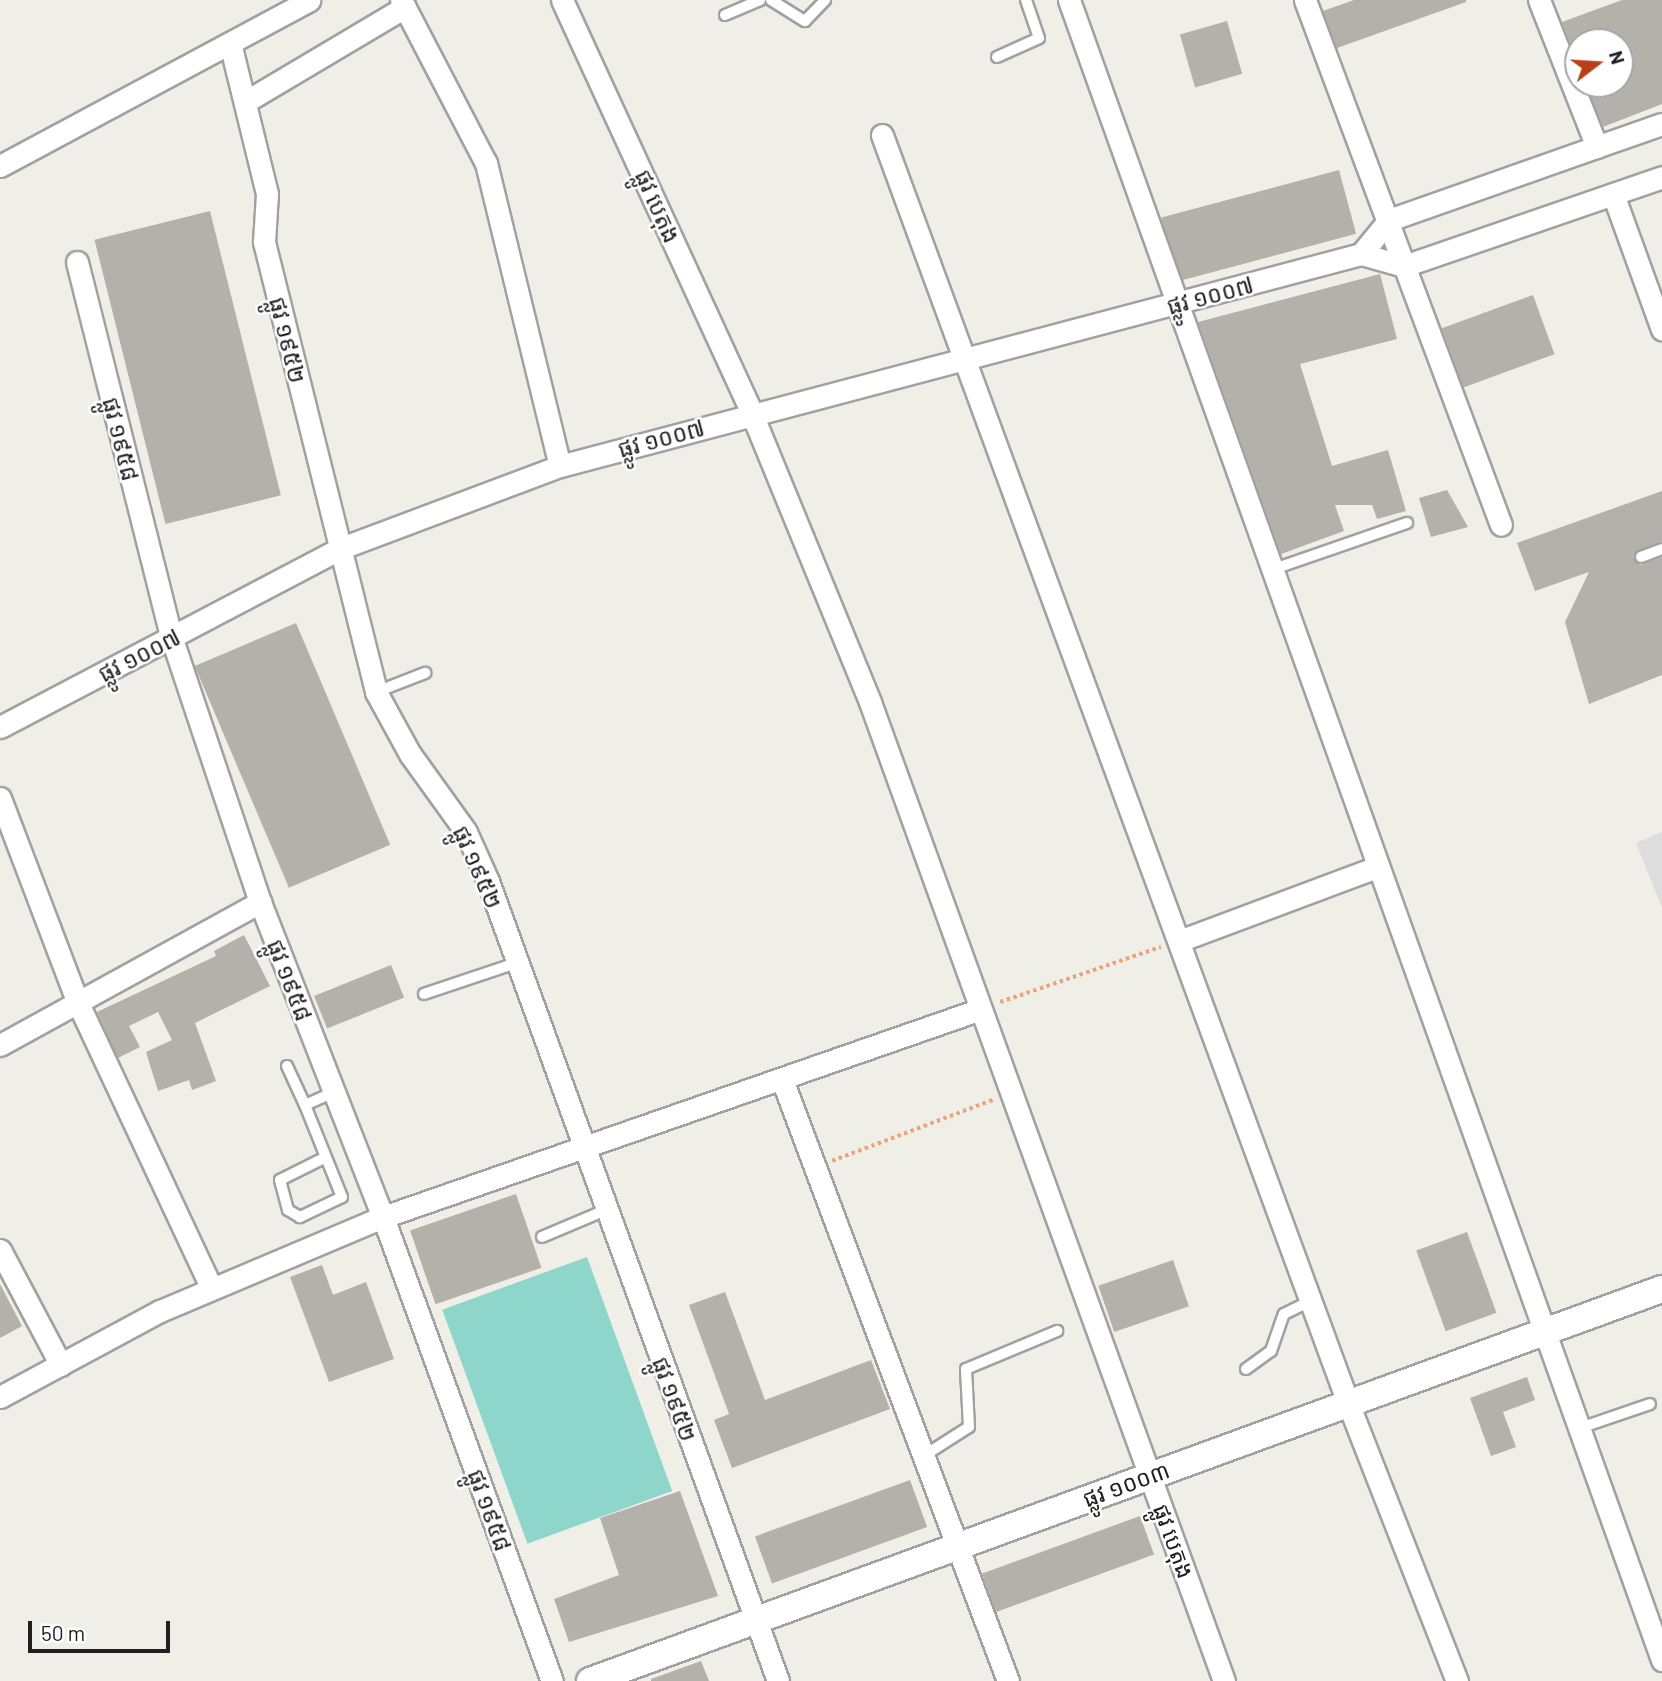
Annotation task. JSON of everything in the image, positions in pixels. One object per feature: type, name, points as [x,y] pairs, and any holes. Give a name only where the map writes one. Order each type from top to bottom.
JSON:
[{"type":"street","points":[[0,166],[231,47],[309,0]]},
{"type":"street","name":"ផ្លូវ បេតុង","points":[[562,0],[752,414],[870,702],[978,1010],[1151,1475],[1224,1681]]},
{"type":"street","points":[[1069,0],[1269,571],[1542,1334],[1662,1660]]},
{"type":"street","points":[[1305,0],[1501,525]]},
{"type":"street","points":[[1539,0],[1597,147]]},
{"type":"street","points":[[245,102],[403,3],[486,163],[560,466]]},
{"type":"street","name":"ផ្លូវ ១៩៥២","points":[[231,47],[267,194],[264,242],[376,692],[410,754],[466,832],[778,1681]]},
{"type":"street","points":[[1662,124],[1389,220],[1361,254],[1404,266],[1662,177]]},
{"type":"street","points":[[882,135],[1348,1403],[1457,1681]]},
{"type":"street","points":[[1613,194],[1662,329]]},
{"type":"street","name":"ផ្លូវ ១០០៧","points":[[0,727],[339,549],[560,466],[752,414],[966,361],[1361,254]]},
{"type":"street","name":"ផ្លូវ ១៩៥៨","points":[[77,262],[172,639],[260,902],[383,1217],[552,1681]]},
{"type":"street","points":[[0,798],[78,1003],[211,1287]]},
{"type":"street","points":[[1179,941],[1377,867]]},
{"type":"street","points":[[0,1045],[260,902]]},
{"type":"street","points":[[0,1398],[211,1287],[383,1217],[783,1082],[978,1010]]},
{"type":"street","points":[[783,1082],[1008,1681]]},
{"type":"street","points":[[0,1250],[61,1365]]},
{"type":"street","name":"ផ្លូវ ១០០៣","points":[[590,1681],[1662,1289]]},
{"type":"lane","points":[[725,15],[760,0]]},
{"type":"lane","points":[[771,0],[805,21],[825,0]]},
{"type":"lane","points":[[997,57],[1039,38],[1026,0]]},
{"type":"lane","points":[[1269,571],[1407,523]]},
{"type":"lane","points":[[1641,557],[1662,549]]},
{"type":"lane","points":[[376,692],[425,673]]},
{"type":"lane","points":[[424,994],[516,963]]},
{"type":"lane","points":[[287,1066],[326,1157],[340,1201],[300,1216],[288,1210],[280,1180],[293,1168],[326,1157]]},
{"type":"lane","points":[[305,1105],[334,1092]]},
{"type":"lane","points":[[542,1237],[606,1210]]},
{"type":"lane","points":[[1246,1369],[1271,1351],[1284,1314],[1311,1301]]},
{"type":"lane","points":[[925,1455],[969,1427],[966,1369],[1057,1331]]},
{"type":"lane","points":[[1577,1429],[1650,1404]]},
{"type":"path","points":[[978,1010],[1179,941]]},
{"type":"path","points":[[813,1166],[878,1147],[1008,1092]]},
{"type":"shaded area","points":[[1662,832],[1662,908],[1636,843]]},
{"type":"shaded area","points":[[587,1257],[672,1491],[527,1544],[442,1310]]},
{"type":"building","points":[[1354,0],[1466,2],[1337,48],[1323,11]]},
{"type":"building","points":[[1622,0],[1662,0],[1662,104],[1603,127],[1592,98],[1634,98],[1634,28],[1564,28],[1562,22]]},
{"type":"building","points":[[1227,21],[1242,74],[1195,87],[1180,35]]},
{"type":"building","points":[[1339,170],[1356,234],[1178,281],[1161,218]]},
{"type":"building","points":[[210,211],[281,495],[165,524],[95,240]]},
{"type":"building","points":[[1380,274],[1397,339],[1300,364],[1332,466],[1388,450],[1406,511],[1377,519],[1372,505],[1335,505],[1344,531],[1281,554],[1198,322]]},
{"type":"building","points":[[1533,295],[1555,354],[1463,387],[1442,328]]},
{"type":"building","points":[[1447,490],[1468,527],[1431,537],[1419,498]]},
{"type":"building","points":[[1662,491],[1662,541],[1633,556],[1640,565],[1662,557],[1662,675],[1589,704],[1565,622],[1589,572],[1535,591],[1517,543]]},
{"type":"building","points":[[296,623],[390,845],[289,888],[195,666]]},
{"type":"building","points":[[244,935],[270,986],[195,1023],[216,1081],[192,1090],[189,1080],[158,1091],[146,1052],[172,1040],[158,1012],[129,1026],[140,1047],[118,1058],[97,1012],[216,956],[214,951]]},
{"type":"building","points":[[391,965],[404,997],[327,1029],[314,996]]},
{"type":"building","points":[[516,1194],[541,1268],[435,1304],[410,1230]]},
{"type":"building","points":[[1467,1232],[1496,1313],[1446,1331],[1416,1250]]},
{"type":"building","points":[[1173,1260],[1189,1306],[1114,1332],[1098,1286]]},
{"type":"building","points":[[322,1265],[333,1295],[366,1282],[394,1359],[329,1382],[290,1277]]},
{"type":"building","points":[[0,1284],[22,1326],[0,1338]]},
{"type":"building","points":[[725,1292],[765,1400],[871,1360],[890,1409],[732,1468],[714,1420],[729,1414],[689,1305]]},
{"type":"building","points":[[1527,1377],[1535,1400],[1503,1412],[1516,1447],[1491,1456],[1470,1398]]},
{"type":"building","points":[[910,1480],[927,1527],[772,1583],[755,1536]]},
{"type":"building","points":[[680,1491],[718,1596],[569,1642],[554,1599],[619,1575],[600,1518]]},
{"type":"building","points":[[1140,1516],[1154,1555],[996,1612],[982,1573]]},
{"type":"building","points":[[701,1661],[709,1681],[651,1681],[651,1679]]}]
